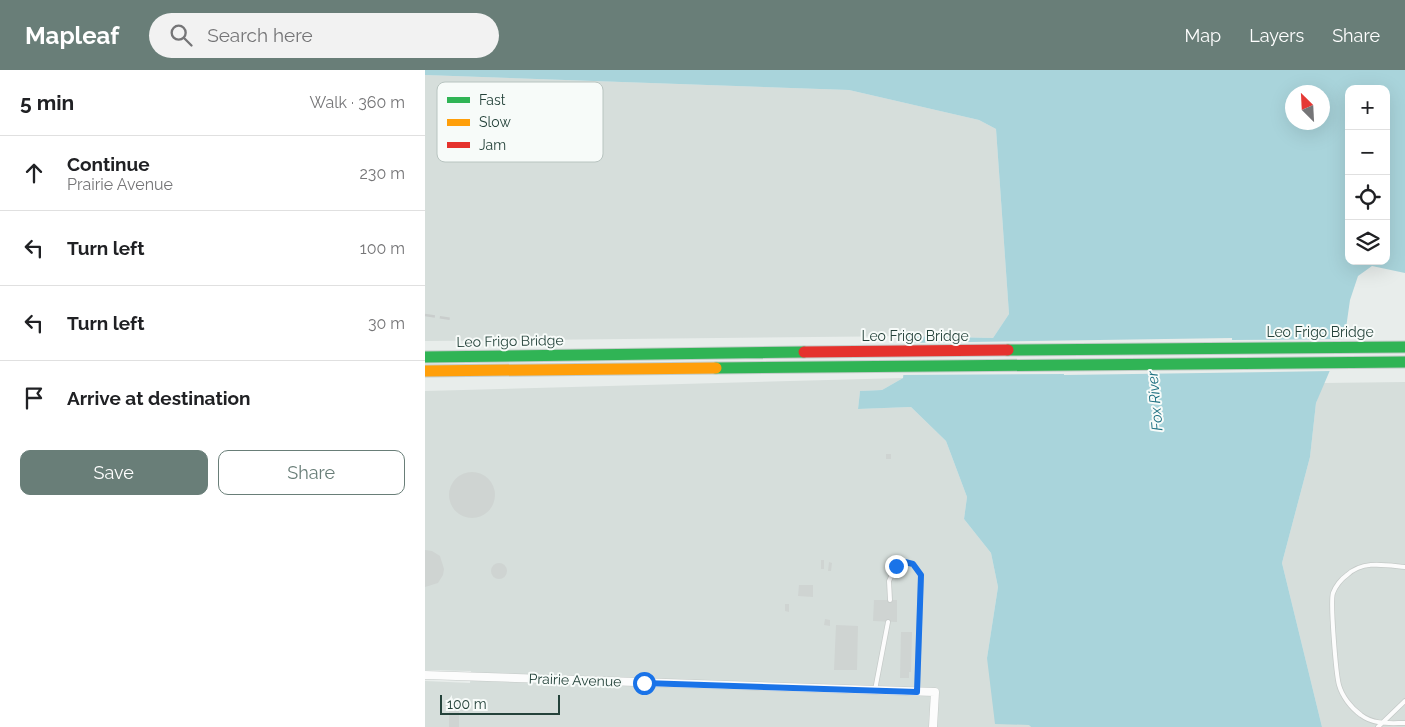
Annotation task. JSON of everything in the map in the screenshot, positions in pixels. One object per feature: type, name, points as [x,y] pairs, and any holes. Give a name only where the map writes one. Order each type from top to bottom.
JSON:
[{"type":"highway","name":"Leo Frigo Bridge","points":[[425,357],[1238,347],[1405,347]]},
{"type":"highway","points":[[425,372],[1405,362]]},
{"type":"street","name":"Prairie Avenue","points":[[425,676],[935,692],[933,727]]},
{"type":"lane","points":[[889,600],[889,581],[896,566],[905,562],[913,564],[921,575],[917,692]]},
{"type":"lane","points":[[1405,567],[1368,564],[1347,574],[1333,594],[1332,607],[1339,684],[1347,702],[1361,716],[1379,725],[1405,723]]},
{"type":"lane","points":[[875,690],[888,622]]},
{"type":"lane","points":[[1379,725],[1405,701]]},
{"type":"shaded area","points":[[425,75],[849,90],[979,120],[996,129],[1009,314],[993,338],[917,336],[425,341]]},
{"type":"shaded area","points":[[903,378],[882,390],[860,391],[858,409],[911,407],[946,441],[967,497],[964,519],[991,553],[998,587],[987,658],[1031,727],[425,727],[425,681],[470,683],[471,671],[425,670],[425,391]]},
{"type":"shaded area","points":[[1405,382],[1405,727],[1322,727],[1282,563],[1310,457],[1316,403],[1323,383]]},
{"type":"water","name":"Fox River","points":[[425,70],[1405,70],[1405,273],[1372,266],[1358,276],[1350,300],[1345,335],[1316,403],[1310,457],[1282,563],[1322,727],[1031,727],[1029,725],[995,724],[987,658],[998,587],[991,553],[964,519],[967,497],[946,441],[911,407],[858,409],[860,391],[882,390],[903,378],[908,336],[993,338],[1009,314],[996,129],[979,120],[849,90],[425,75]]},
{"type":"pier","points":[[1232,338],[1232,340],[1346,339],[1332,371],[1064,375],[900,375],[905,343]]},
{"type":"building","points":[[886,454],[891,454],[891,459],[886,459]]},
{"type":"building","points":[[468,472],[476,472],[485,476],[491,482],[495,495],[491,508],[485,514],[476,518],[468,518],[459,514],[453,508],[449,499],[449,491],[453,482],[459,476]]},
{"type":"building","points":[[425,550],[432,551],[440,556],[444,569],[438,583],[425,587]]},
{"type":"building","points":[[821,560],[824,560],[824,569],[821,569]]},
{"type":"building","points":[[829,562],[832,563],[831,571],[828,571]]},
{"type":"building","points":[[499,563],[505,565],[507,571],[505,577],[499,579],[493,577],[491,571],[493,565]]},
{"type":"building","points":[[799,585],[813,585],[813,597],[798,596]]},
{"type":"building","points":[[874,600],[897,600],[897,622],[873,621]]},
{"type":"building","points":[[785,604],[789,604],[789,612],[785,611]]},
{"type":"building","points":[[825,619],[830,620],[830,626],[824,625]]},
{"type":"building","points":[[836,625],[858,626],[857,670],[834,670]]},
{"type":"building","points":[[901,632],[912,632],[911,672],[909,672],[909,678],[900,678]]},
{"type":"building","points":[[449,710],[459,710],[459,727],[449,727]]},
{"type":"railway","points":[[425,315],[452,319]]},
{"type":"traffic: fast","points":[[1008,350],[1405,347]]},
{"type":"traffic: fast","points":[[425,357],[804,352]]},
{"type":"traffic: fast","points":[[716,368],[1405,362]]},
{"type":"traffic: slow","points":[[425,371],[716,368]]},
{"type":"traffic: jam","points":[[804,352],[1008,350]]},
{"type":"route","points":[[644,683],[917,692],[921,575],[913,564],[905,562],[896,566]]}]
